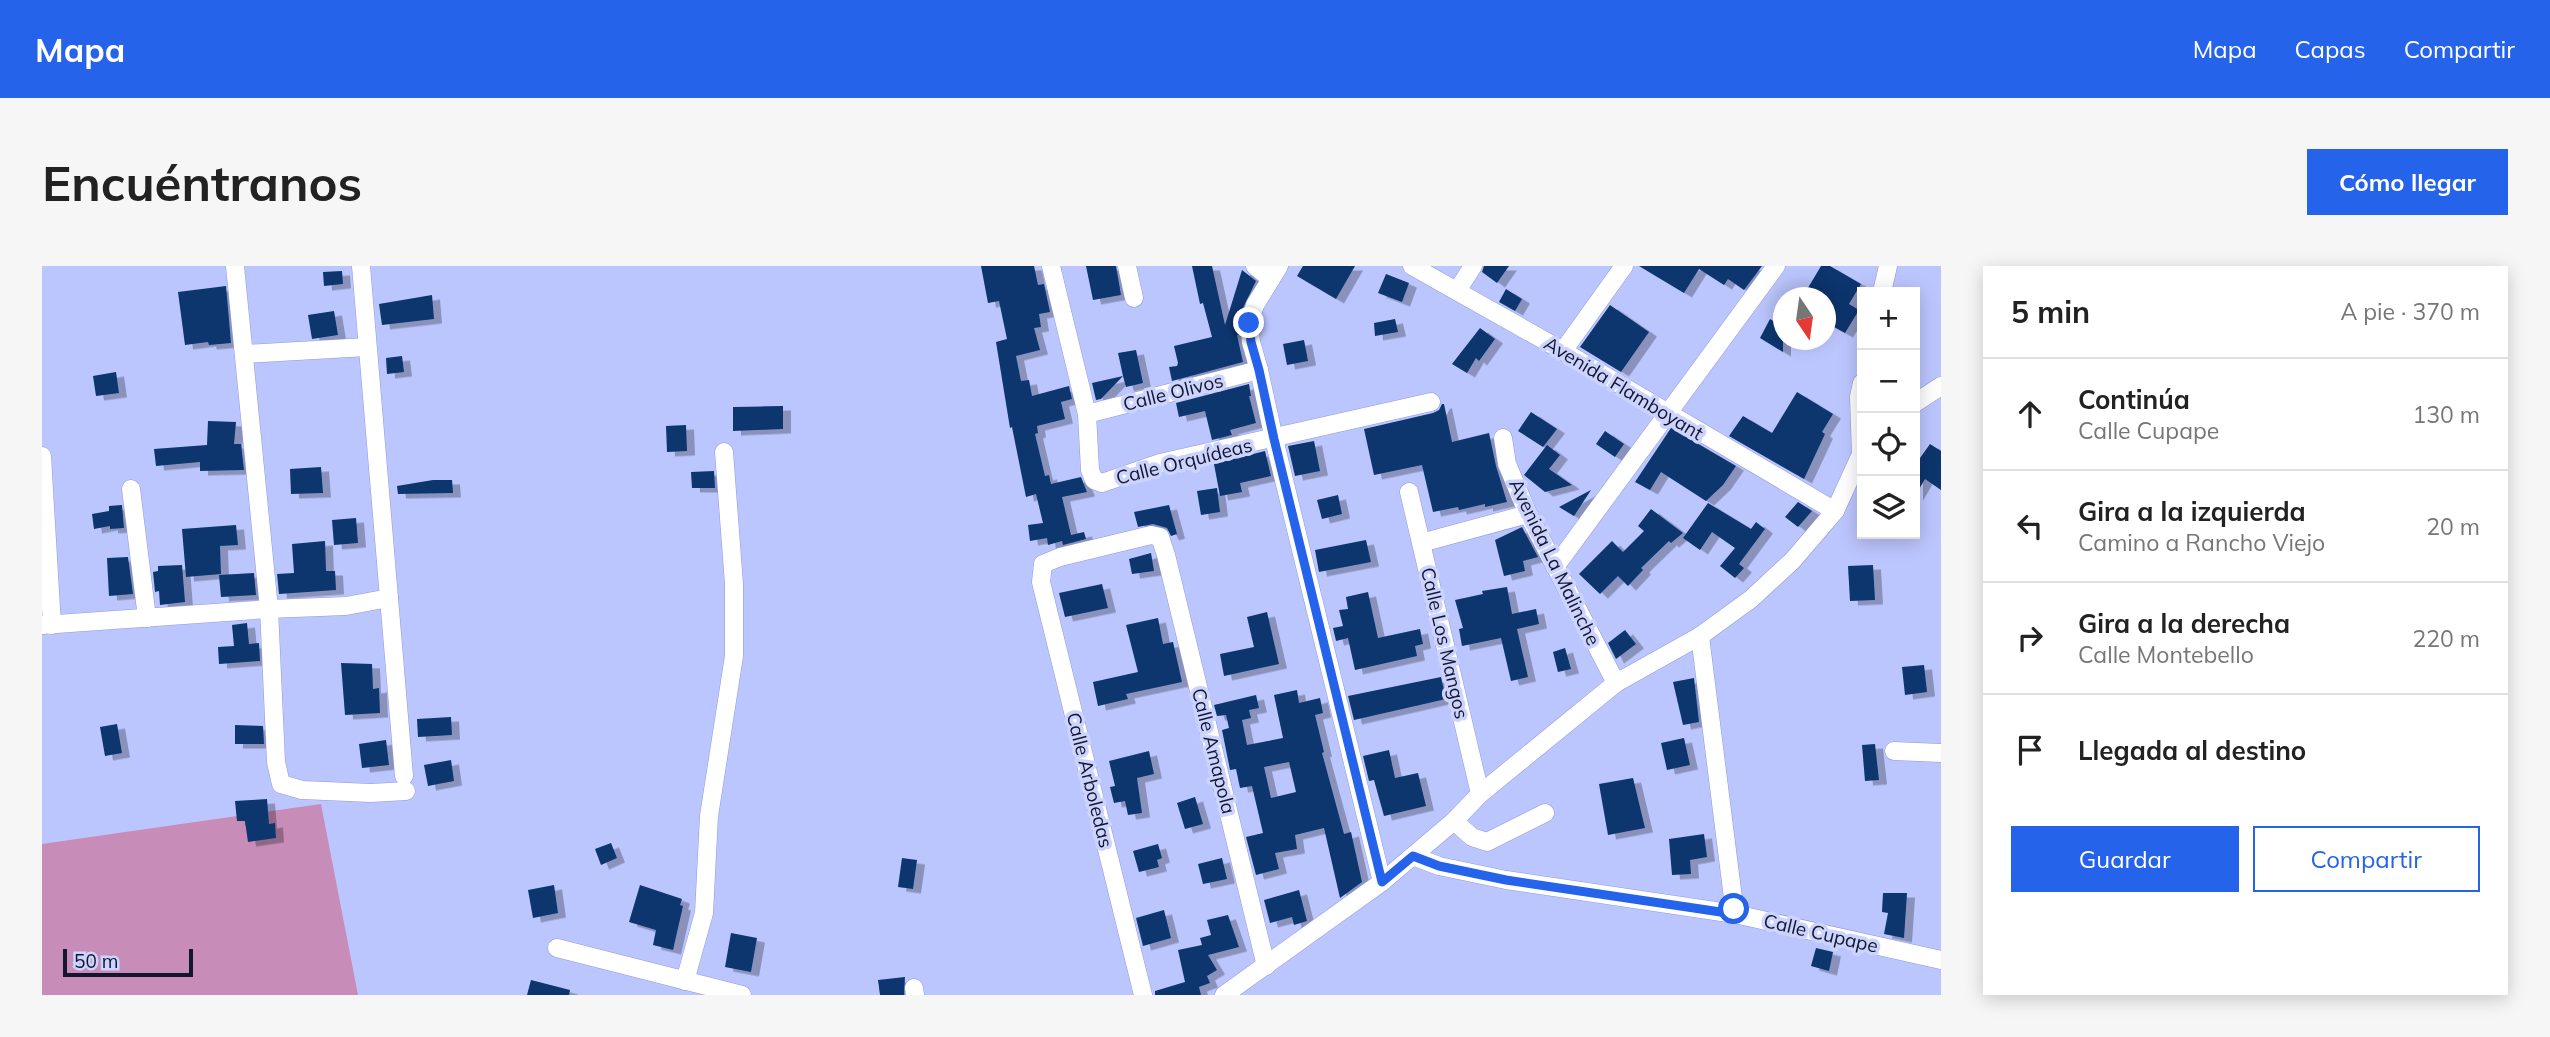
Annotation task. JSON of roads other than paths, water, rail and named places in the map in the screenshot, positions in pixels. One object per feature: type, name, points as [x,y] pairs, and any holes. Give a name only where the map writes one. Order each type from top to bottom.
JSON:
[{"type":"street","points":[[235,266],[269,609],[276,762],[281,784],[302,790],[372,793],[405,784],[361,266]]},
{"type":"street","points":[[1051,266],[1087,414]]},
{"type":"street","points":[[1127,266],[1134,298]]},
{"type":"street","points":[[1255,266],[1275,272],[1255,305],[1249,323],[1251,342],[1382,882]]},
{"type":"street","name":"Avenida Flamboyant","points":[[1412,266],[1563,351],[1835,511]]},
{"type":"street","points":[[1457,291],[1473,266]]},
{"type":"street","points":[[1563,351],[1625,266]]},
{"type":"street","points":[[1555,567],[1776,266]]},
{"type":"street","points":[[1883,287],[1888,266]]},
{"type":"street","points":[[244,354],[367,347]]},
{"type":"street","name":"Calle Olivos","points":[[1087,414],[1259,370]]},
{"type":"street","points":[[1920,400],[1941,386]]},
{"type":"street","name":"Calle Orquídeas","points":[[1087,414],[1090,470],[1094,481],[1102,483],[1160,463],[1431,402]]},
{"type":"street","name":"Avenida La Malinche","points":[[1503,438],[1507,464],[1528,514],[1616,683]]},
{"type":"street","points":[[679,985],[704,913],[709,816],[734,656],[734,584],[724,452]]},
{"type":"street","points":[[42,456],[47,625],[346,606],[389,598]]},
{"type":"street","points":[[1224,995],[1382,882],[1454,821],[1480,794],[1616,683],[1700,636],[1751,599],[1785,568],[1835,511],[1857,462]]},
{"type":"street","points":[[131,489],[147,618]]},
{"type":"street","name":"Calle Los Mangos","points":[[1409,492],[1480,794]]},
{"type":"street","points":[[1421,543],[1528,514]]},
{"type":"street","name":"Calle Arboledas","points":[[1143,995],[1041,582],[1043,564],[1060,556],[1151,535],[1160,537]]},
{"type":"street","name":"Calle Amapola","points":[[1160,537],[1266,966]]},
{"type":"street","points":[[346,606],[379,592],[386,551]]},
{"type":"street","points":[[1700,636],[1734,914]]},
{"type":"street","points":[[1894,751],[1941,753]]},
{"type":"street","points":[[1454,821],[1472,837],[1487,842],[1545,813]]},
{"type":"street","name":"Calle Cupape","points":[[1413,856],[1439,866],[1506,880],[1734,914],[1941,960]]},
{"type":"street","points":[[558,948],[679,985],[742,995]]}]
